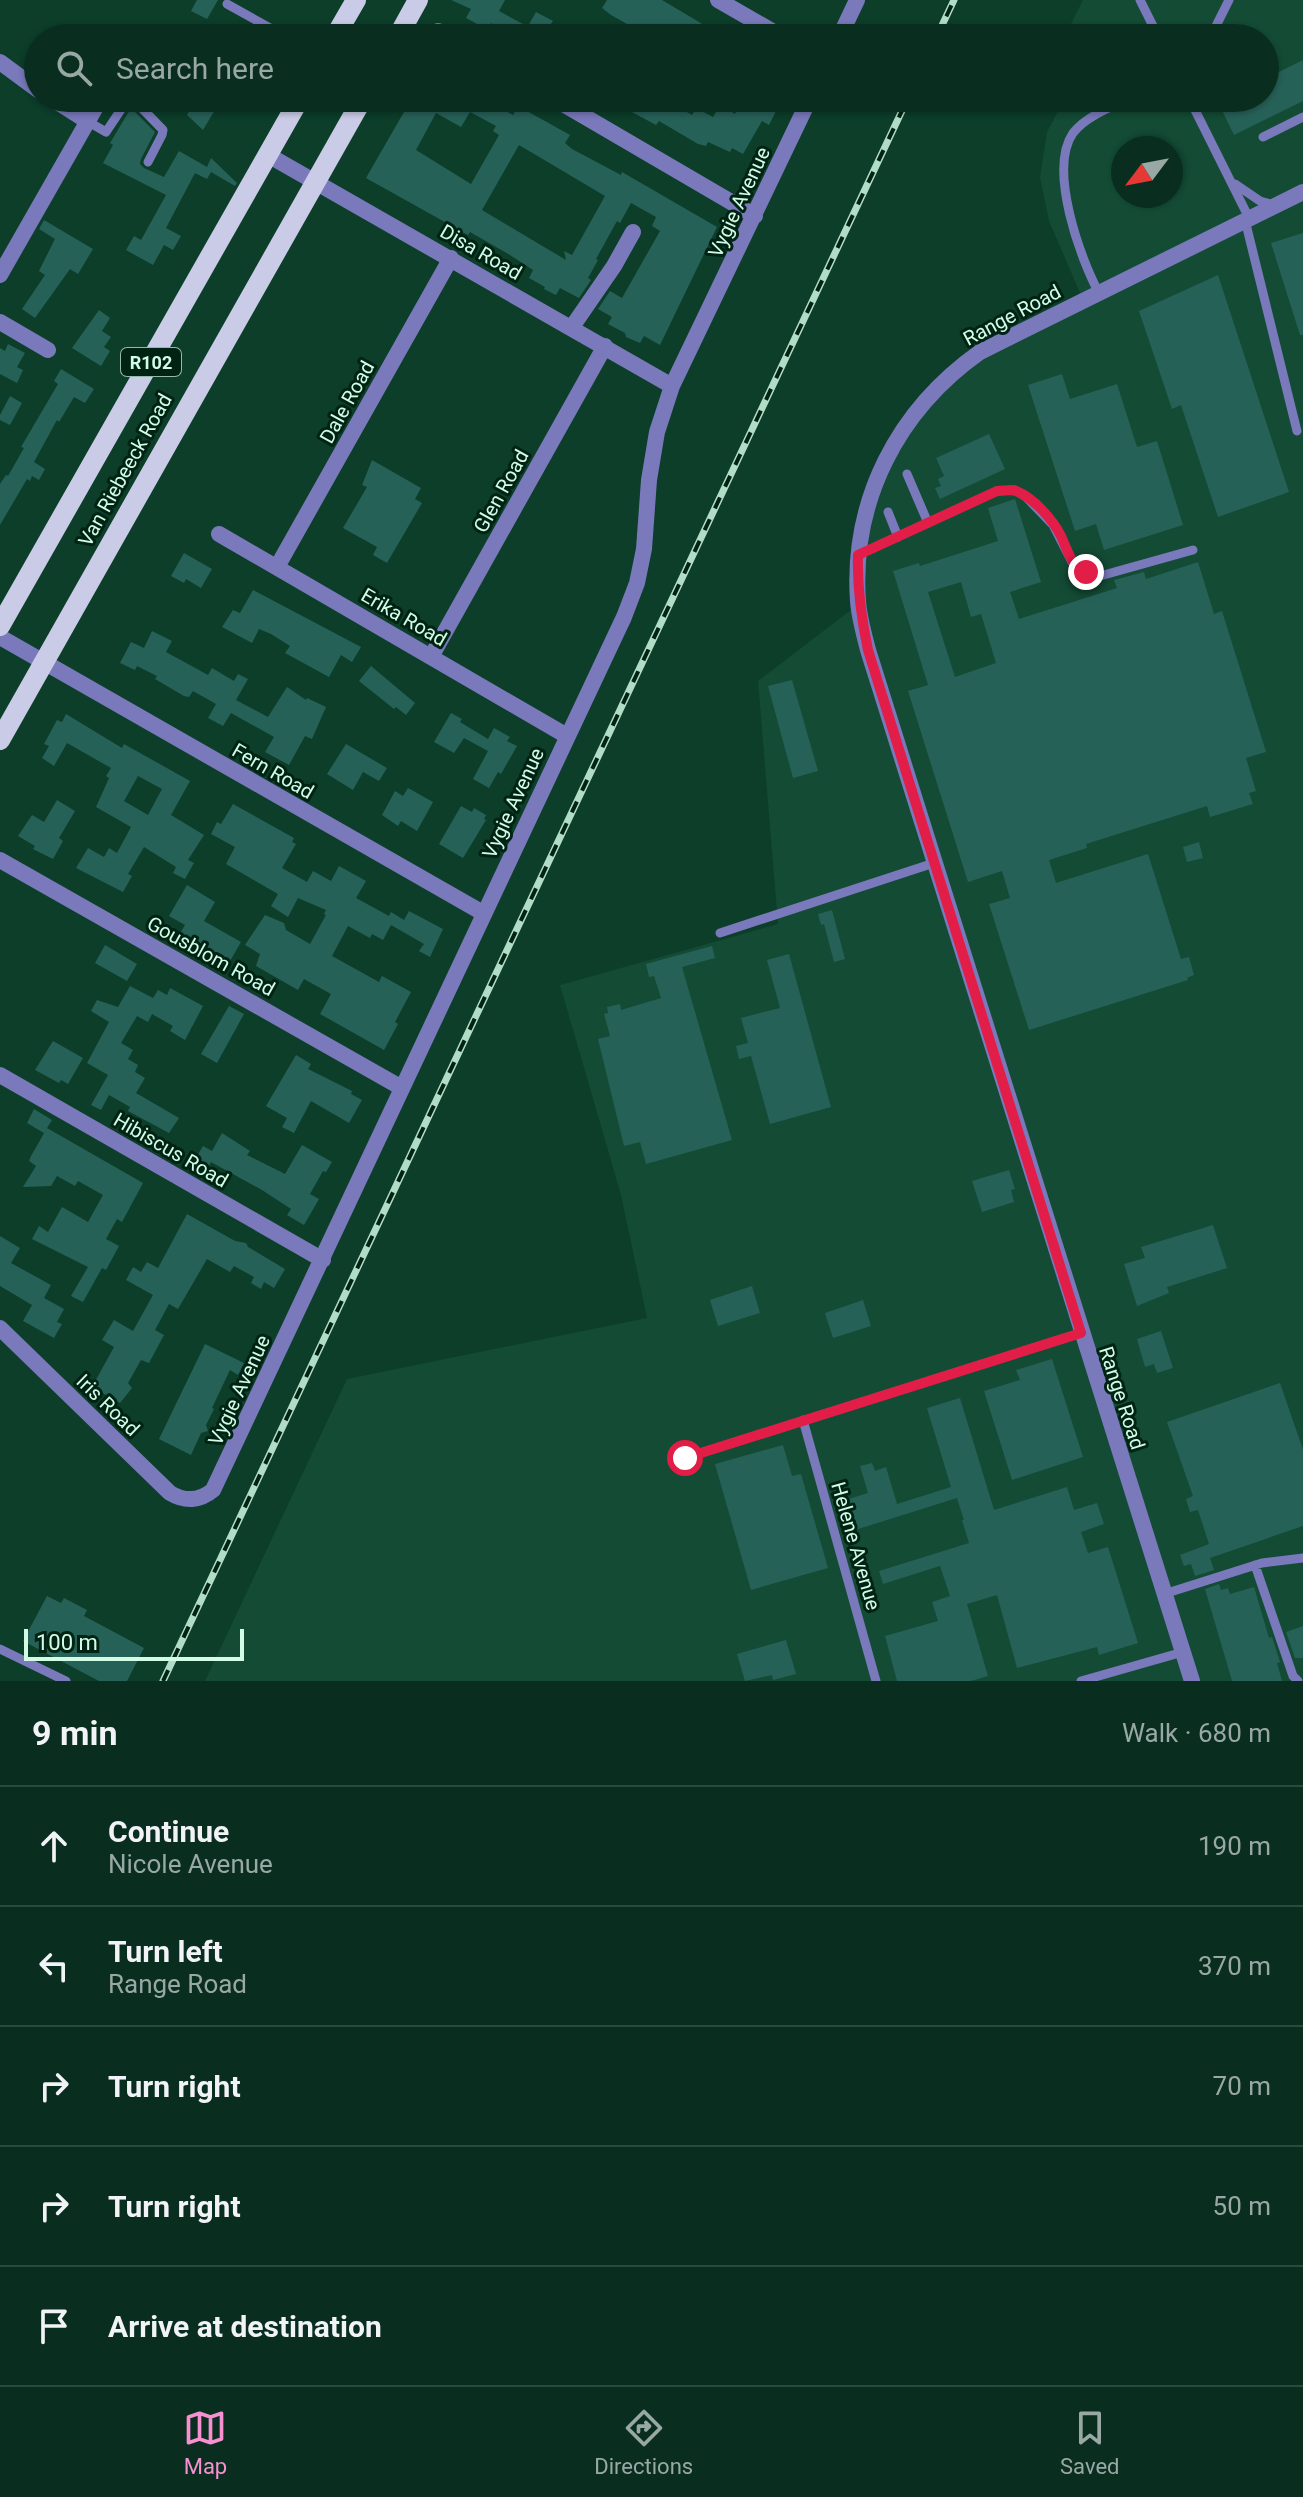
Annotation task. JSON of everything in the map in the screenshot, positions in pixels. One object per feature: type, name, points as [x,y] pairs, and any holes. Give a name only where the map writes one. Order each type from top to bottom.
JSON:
[{"type":"main road","points":[[342,24],[356,0]]},
{"type":"main road","points":[[405,24],[418,0]]},
{"type":"main road","name":"Van Riebeeck Road","points":[[0,626],[292,112]]},
{"type":"main road","name":"Van Riebeeck Road","points":[[0,740],[355,112]]},
{"type":"street","points":[[718,0],[760,24]]},
{"type":"street","points":[[846,24],[857,0]]},
{"type":"street","points":[[0,62],[24,80]]},
{"type":"street","points":[[73,112],[87,121]]},
{"type":"street","points":[[0,275],[92,112]]},
{"type":"street","points":[[577,112],[755,216]]},
{"type":"street","name":"Vygie Avenue","points":[[193,1500],[208,1494],[218,1484],[637,583],[644,549],[655,444],[672,386],[803,112]]},
{"type":"street","name":"Disa Road","points":[[268,155],[672,386]]},
{"type":"street","name":"Range Road","points":[[1192,1681],[868,650],[858,605],[858,555],[866,509],[882,466],[904,427],[931,393],[980,352],[1303,192]]},
{"type":"street","points":[[572,327],[633,232]]},
{"type":"street","name":"Dale Road","points":[[277,567],[451,258]]},
{"type":"street","points":[[0,322],[48,350]]},
{"type":"street","name":"Glen Road","points":[[432,655],[605,346]]},
{"type":"street","name":"Erika Road","points":[[219,534],[567,736]]},
{"type":"street","name":"Fern Road","points":[[0,637],[483,913]]},
{"type":"street","name":"Gousblom Road","points":[[0,860],[402,1088]]},
{"type":"street","name":"Hibiscus Road","points":[[0,1075],[323,1260]]},
{"type":"street","name":"Iris Road","points":[[0,1328],[170,1493],[193,1500]]},
{"type":"lane","points":[[1140,0],[1152,24]]},
{"type":"lane","points":[[1217,24],[1229,0]]},
{"type":"lane","points":[[227,4],[263,24]]},
{"type":"lane","points":[[87,121],[106,132],[119,112]]},
{"type":"lane","points":[[144,112],[163,130],[148,162]]},
{"type":"lane","points":[[1099,293],[1080,249],[1068,206],[1065,168],[1066,150],[1074,133],[1087,120],[1103,112]]},
{"type":"lane","points":[[1196,112],[1232,181],[1247,219],[1297,431]]},
{"type":"lane","points":[[1263,137],[1303,117]]},
{"type":"lane","points":[[1232,181],[1253,197],[1276,205]]},
{"type":"lane","points":[[907,474],[928,523]]},
{"type":"lane","points":[[858,555],[997,491],[1015,490],[1042,511],[1060,535],[1072,562],[1086,572],[1100,576],[1193,550]]},
{"type":"lane","points":[[888,512],[898,537]]},
{"type":"lane","points":[[720,933],[934,863]]},
{"type":"lane","points":[[685,1458],[1081,1333]]},
{"type":"lane","name":"Helene Avenue","points":[[803,1420],[876,1681]]},
{"type":"lane","points":[[1164,1594],[1255,1565],[1303,1558]]},
{"type":"lane","points":[[1255,1565],[1293,1676],[1298,1681]]},
{"type":"lane","points":[[0,1649],[66,1681]]},
{"type":"lane","points":[[1081,1681],[1183,1652]]},
{"type":"shaded area","points":[[1083,0],[1303,0],[1303,1681],[205,1681],[347,1379],[647,1318],[621,1195],[560,985],[778,924],[758,681],[856,606],[855,583],[886,453],[979,351],[1080,293],[1049,221],[1040,177],[1047,132],[1058,112],[1279,112],[1279,24],[1071,24]]},
{"type":"building","points":[[197,0],[218,0],[207,19],[191,11]]},
{"type":"building","points":[[451,0],[505,0],[499,11],[524,24],[477,24],[466,18],[471,9]]},
{"type":"building","points":[[607,0],[662,0],[702,24],[627,24],[602,8]]},
{"type":"building","points":[[536,12],[553,21],[551,24],[529,24]]},
{"type":"building","points":[[1303,60],[1303,101],[1234,135],[1223,112],[1279,112],[1279,72]]},
{"type":"building","points":[[129,112],[135,112],[155,132],[141,159],[140,164],[144,168],[164,177],[179,151],[207,167],[211,158],[237,183],[235,186],[211,172],[207,179],[195,173],[166,228],[181,236],[173,250],[164,245],[153,265],[126,250],[134,236],[141,240],[166,195],[103,163],[113,145],[110,143]]},
{"type":"building","points":[[189,112],[214,112],[203,130],[187,115]]},
{"type":"building","points":[[404,112],[470,112],[508,112],[513,115],[515,112],[529,112],[570,135],[565,143],[572,149],[621,175],[622,172],[717,227],[660,345],[644,336],[640,343],[626,337],[625,333],[608,324],[612,317],[598,309],[610,291],[622,298],[660,231],[652,226],[656,217],[631,203],[596,259],[588,278],[591,280],[579,298],[560,288],[556,295],[544,289],[529,278],[533,270],[470,232],[468,235],[366,178]],"holes":[[[470,112],[496,126],[493,131],[499,135],[471,184],[416,150],[436,113],[461,127]],[[519,145],[605,196],[572,255],[564,251],[566,260],[482,210]]]},
{"type":"building","points":[[632,112],[687,112],[692,115],[694,112],[704,112],[713,117],[716,112],[776,112],[769,125],[762,121],[743,154],[708,142],[706,146],[698,144],[659,121],[656,125]]},
{"type":"building","points":[[44,220],[93,249],[78,274],[70,269],[35,318],[22,309],[45,275],[39,271],[55,239],[39,229]]},
{"type":"building","points":[[1303,233],[1303,335],[1300,335],[1271,243]]},
{"type":"building","points":[[1218,275],[1289,492],[1218,517],[1181,405],[1172,409],[1139,311]]},
{"type":"building","points":[[99,310],[110,318],[102,331],[111,337],[104,347],[110,351],[101,366],[72,348]]},
{"type":"building","points":[[8,344],[25,353],[17,367],[23,370],[17,383],[0,374],[0,348],[5,351]]},
{"type":"building","points":[[61,369],[94,389],[85,403],[74,397],[59,422],[57,420],[34,462],[45,469],[39,480],[32,476],[30,481],[27,479],[0,525],[0,484],[8,476],[24,448],[21,447],[58,384],[54,381]]},
{"type":"building","points":[[1062,374],[1070,399],[1117,384],[1137,447],[1157,441],[1183,525],[1104,550],[1096,524],[1075,531],[1028,385]]},
{"type":"building","points":[[10,396],[22,403],[10,425],[0,420],[0,415]]},
{"type":"building","points":[[989,434],[1005,469],[940,499],[935,488],[941,486],[938,479],[944,476],[936,458]]},
{"type":"building","points":[[372,460],[421,488],[415,499],[422,503],[387,563],[373,555],[377,547],[343,528],[367,487],[362,485]]},
{"type":"building","points":[[1015,499],[1041,582],[1010,592],[1019,619],[1117,588],[1114,580],[1144,572],[1146,579],[1198,562],[1214,614],[1222,611],[1266,752],[1246,758],[1256,791],[1249,793],[1253,804],[1210,817],[1207,806],[1086,844],[1087,848],[1049,860],[1056,883],[1148,854],[1181,959],[1189,957],[1194,975],[1188,980],[1029,1030],[989,904],[1010,898],[1002,871],[968,882],[908,691],[928,685],[893,571],[919,563],[920,566],[998,541],[988,508]],"holes":[[[961,582],[971,617],[981,614],[996,663],[955,677],[928,592]]]},
{"type":"building","points":[[184,553],[212,569],[201,588],[186,579],[184,583],[171,576]]},
{"type":"building","points":[[253,590],[361,647],[352,662],[341,655],[329,677],[285,653],[290,646],[271,634],[259,629],[252,643],[222,627],[233,610],[240,613]]},
{"type":"building","points":[[152,631],[172,641],[166,652],[208,675],[212,668],[234,681],[238,674],[248,679],[236,700],[268,717],[287,687],[306,700],[326,707],[312,739],[305,736],[289,765],[265,752],[274,737],[231,713],[223,726],[208,718],[216,704],[193,691],[189,697],[184,696],[155,679],[157,676],[137,666],[135,670],[120,663],[131,642],[144,648]]},
{"type":"building","points":[[371,666],[415,703],[406,715],[359,681]]},
{"type":"building","points":[[792,680],[818,771],[793,778],[768,686]]},
{"type":"building","points":[[451,713],[488,739],[494,728],[510,737],[507,741],[517,746],[489,788],[473,779],[488,751],[464,738],[454,753],[434,742]]},
{"type":"building","points":[[66,714],[122,748],[124,744],[190,781],[171,815],[204,835],[188,860],[194,863],[185,879],[173,873],[176,867],[144,847],[128,874],[132,876],[123,892],[76,868],[88,848],[104,857],[109,848],[117,853],[131,827],[96,807],[111,768],[67,743],[54,766],[42,758],[49,746],[44,744],[57,720],[62,722]],"holes":[[[138,776],[162,789],[148,815],[124,801]]]},
{"type":"building","points":[[346,744],[387,768],[379,781],[363,772],[353,790],[327,774]]},
{"type":"building","points":[[408,788],[433,802],[417,831],[401,821],[398,826],[382,815],[395,791],[403,796]]},
{"type":"building","points":[[57,800],[75,811],[59,838],[63,841],[53,859],[33,849],[35,846],[18,836],[32,815],[44,822]]},
{"type":"building","points":[[233,804],[294,838],[292,842],[296,844],[282,868],[307,882],[313,871],[331,881],[339,866],[366,881],[356,898],[389,916],[391,912],[404,920],[409,911],[443,929],[430,957],[419,951],[424,944],[391,925],[383,940],[372,934],[370,938],[348,926],[332,956],[379,982],[382,976],[411,992],[384,1050],[320,1014],[331,994],[304,979],[298,990],[256,966],[260,954],[245,945],[265,915],[284,923],[286,930],[310,944],[326,910],[298,898],[288,917],[271,906],[278,894],[226,864],[235,847],[211,834]]},
{"type":"building","points":[[461,806],[472,812],[474,808],[486,815],[463,858],[439,844]]},
{"type":"building","points":[[1199,842],[1203,858],[1187,862],[1183,847]]},
{"type":"building","points":[[187,885],[215,902],[204,921],[241,942],[230,961],[224,958],[221,962],[176,940],[185,925],[169,916]]},
{"type":"building","points":[[832,910],[845,959],[834,962],[824,924],[821,925],[818,914]]},
{"type":"building","points":[[105,945],[137,964],[127,981],[95,963]]},
{"type":"building","points":[[712,946],[715,958],[682,967],[732,1140],[646,1164],[640,1142],[624,1146],[598,1039],[610,1036],[604,1014],[608,1013],[607,1007],[620,1004],[621,1010],[661,998],[654,976],[649,977],[646,964]]},
{"type":"building","points":[[789,954],[831,1107],[770,1124],[751,1056],[739,1059],[736,1046],[748,1043],[741,1018],[780,1008],[767,960]]},
{"type":"building","points":[[130,986],[153,998],[158,990],[167,995],[170,988],[203,1006],[185,1040],[170,1031],[173,1026],[152,1014],[148,1022],[137,1016],[121,1043],[133,1050],[128,1059],[138,1065],[135,1072],[145,1078],[136,1093],[179,1118],[169,1133],[128,1111],[130,1107],[109,1095],[101,1110],[91,1105],[108,1075],[87,1063],[109,1022],[91,1011],[97,1000],[118,1007]]},
{"type":"building","points":[[229,1006],[244,1014],[217,1063],[201,1054]]},
{"type":"building","points":[[53,1041],[83,1058],[68,1084],[61,1080],[59,1083],[35,1070]]},
{"type":"building","points":[[296,1055],[311,1064],[308,1069],[352,1091],[351,1094],[362,1100],[349,1123],[311,1101],[294,1133],[282,1127],[287,1118],[266,1106]]},
{"type":"building","points":[[34,1109],[52,1120],[44,1133],[27,1123]]},
{"type":"building","points":[[47,1128],[143,1183],[122,1222],[117,1219],[106,1239],[119,1246],[106,1270],[102,1268],[83,1302],[71,1296],[88,1267],[32,1239],[39,1226],[48,1232],[62,1207],[88,1222],[103,1195],[78,1181],[75,1186],[57,1176],[51,1186],[23,1187],[36,1166],[29,1161],[31,1156]]},
{"type":"building","points":[[222,1133],[250,1151],[247,1155],[285,1174],[302,1145],[332,1162],[310,1194],[319,1199],[304,1225],[287,1215],[291,1209],[262,1190],[211,1162],[209,1166],[196,1158],[203,1146],[212,1151]]},
{"type":"building","points":[[1009,1170],[1015,1189],[1011,1190],[1014,1202],[982,1212],[972,1181]]},
{"type":"building","points":[[187,1214],[235,1241],[246,1243],[285,1269],[274,1288],[264,1282],[261,1289],[251,1283],[254,1277],[234,1266],[230,1272],[207,1259],[178,1309],[169,1304],[155,1330],[164,1335],[149,1363],[141,1360],[128,1383],[132,1388],[120,1403],[92,1387],[114,1347],[102,1340],[114,1320],[133,1331],[153,1295],[126,1280],[133,1267],[141,1272],[147,1262],[158,1268]]},
{"type":"building","points":[[1213,1225],[1227,1268],[1167,1287],[1169,1293],[1137,1306],[1124,1264],[1145,1258],[1141,1247]]},
{"type":"building","points":[[0,1236],[20,1248],[11,1263],[51,1285],[44,1298],[64,1309],[57,1322],[62,1324],[54,1338],[23,1321],[32,1305],[0,1286]]},
{"type":"building","points":[[752,1286],[760,1313],[718,1326],[710,1300]]},
{"type":"building","points":[[863,1300],[871,1326],[833,1338],[825,1313]]},
{"type":"building","points":[[1161,1331],[1173,1368],[1157,1373],[1154,1364],[1145,1367],[1137,1339]]},
{"type":"building","points":[[205,1344],[244,1363],[238,1375],[230,1370],[212,1408],[206,1425],[208,1431],[201,1433],[191,1455],[159,1439]]},
{"type":"building","points":[[1052,1359],[1083,1457],[1012,1480],[984,1391],[1020,1380],[1016,1370]]},
{"type":"building","points":[[1280,1383],[1303,1450],[1303,1526],[1210,1558],[1214,1570],[1195,1576],[1191,1564],[1184,1566],[1180,1555],[1209,1544],[1198,1510],[1190,1512],[1186,1499],[1193,1496],[1167,1422]]},
{"type":"building","points":[[960,1398],[994,1510],[1067,1487],[1074,1510],[1097,1503],[1104,1524],[1081,1532],[1088,1553],[1108,1547],[1138,1643],[1099,1655],[1097,1647],[1017,1668],[997,1595],[967,1604],[988,1676],[971,1681],[897,1681],[885,1636],[938,1621],[932,1602],[950,1596],[940,1566],[883,1584],[879,1571],[969,1543],[964,1520],[957,1498],[855,1530],[845,1500],[868,1493],[860,1466],[872,1463],[875,1471],[886,1467],[897,1504],[951,1487],[927,1408]]},
{"type":"building","points":[[783,1445],[792,1476],[801,1474],[828,1568],[751,1590],[715,1464]]},
{"type":"building","points":[[1219,1584],[1221,1590],[1228,1588],[1230,1594],[1254,1587],[1269,1638],[1272,1637],[1280,1662],[1277,1663],[1282,1681],[1232,1681],[1205,1589]]},
{"type":"building","points":[[47,1596],[61,1603],[64,1598],[87,1610],[84,1616],[144,1648],[127,1681],[99,1681],[23,1641]]},
{"type":"building","points":[[1303,1626],[1303,1658],[1295,1658],[1286,1632]]},
{"type":"building","points":[[786,1640],[796,1674],[773,1680],[772,1675],[745,1681],[737,1654]]},
{"type":"railway","points":[[943,24],[954,0]]},
{"type":"railway","points":[[163,1681],[901,112]]},
{"type":"route","points":[[685,1458],[1081,1333],[868,650],[858,605],[857,580],[858,555],[997,491],[1008,490],[1015,490],[1042,511],[1060,535],[1072,562],[1086,572]]}]
